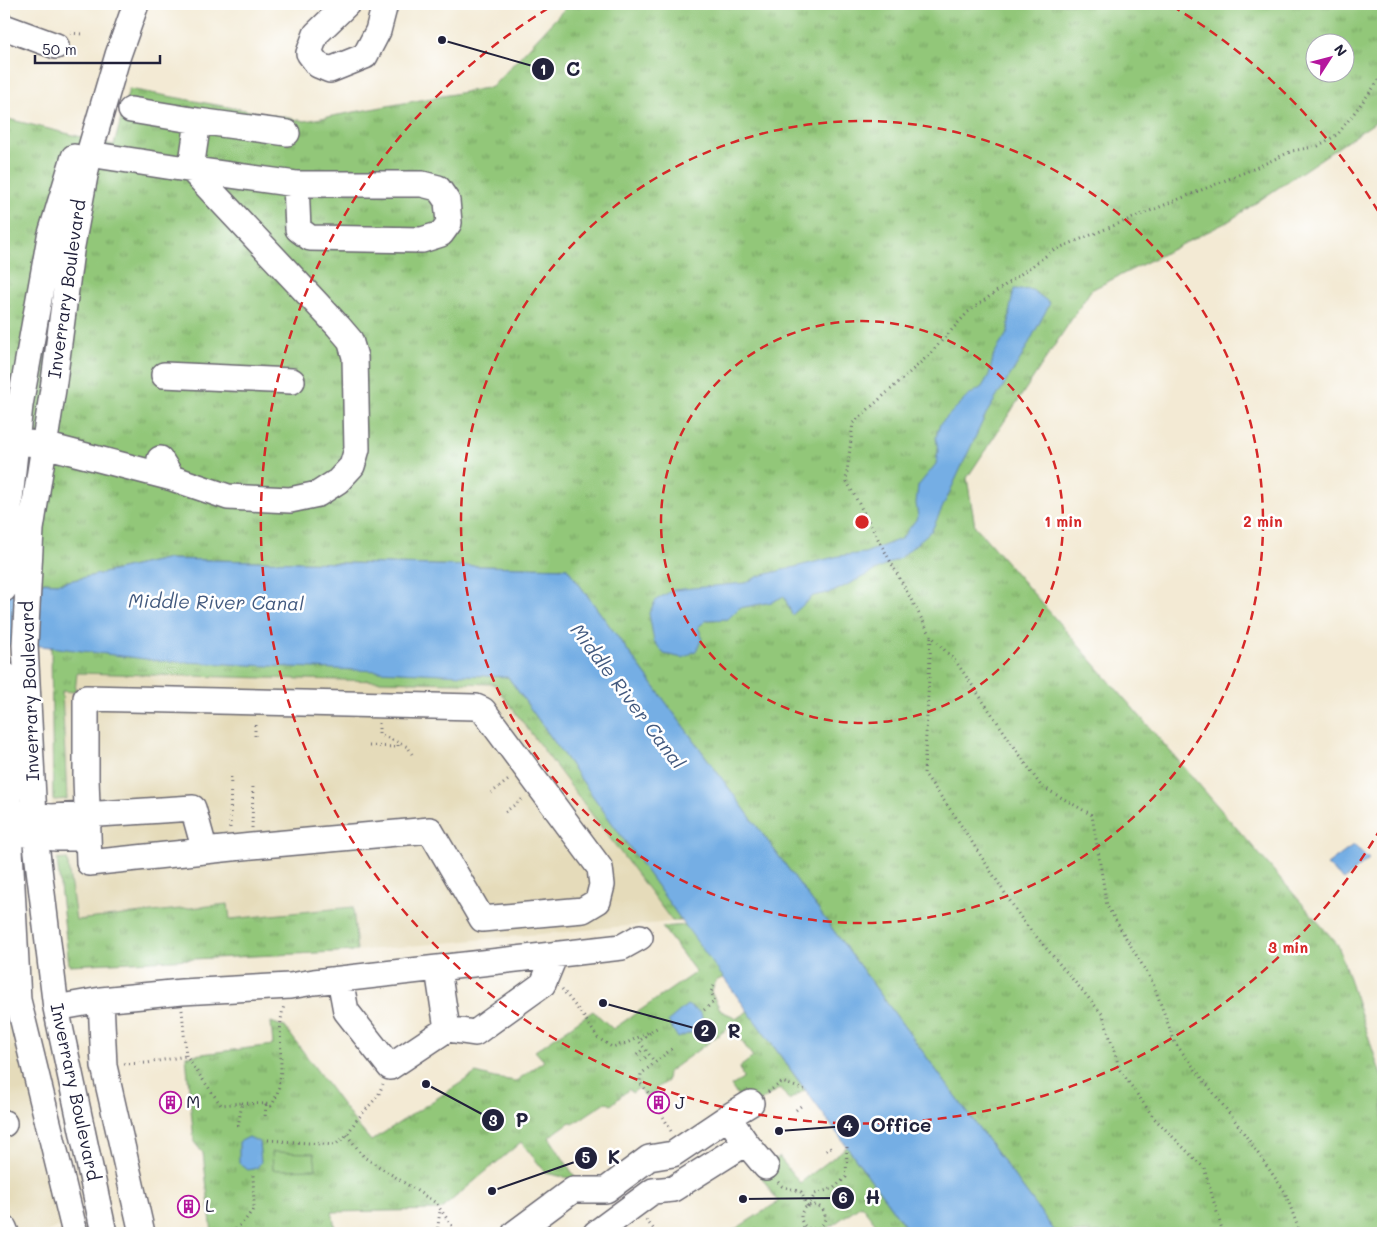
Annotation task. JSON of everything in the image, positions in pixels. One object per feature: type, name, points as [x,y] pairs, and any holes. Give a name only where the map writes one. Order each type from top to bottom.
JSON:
[{"type":"street","name":"Inverrary Boulevard","points":[[104,1233],[56,1008],[35,826],[25,645],[16,575],[7,527],[20,405],[50,237],[121,4]]},
{"type":"street","name":"Inverrary Boulevard","points":[[4,589],[16,575],[31,529],[71,251],[89,154],[118,55],[136,4]]},
{"type":"street","points":[[347,4],[316,34],[309,53],[318,65],[330,70],[365,56],[378,30],[385,4]]},
{"type":"street","points":[[4,27],[56,46]]},
{"type":"street","points":[[131,110],[287,133]]},
{"type":"street","points":[[191,169],[198,121]]},
{"type":"street","points":[[89,154],[296,184],[422,184],[438,188],[447,201],[449,223],[441,234],[422,240],[310,238],[298,229],[296,184]]},
{"type":"street","points":[[16,441],[166,468],[228,497],[290,500],[318,494],[338,481],[352,466],[357,449],[355,357],[350,340],[191,169]]},
{"type":"street","points":[[164,375],[292,381]]},
{"type":"street","name":"Inverrary Boulevard","points":[[4,674],[6,822],[18,1000],[75,1233]]},
{"type":"street","points":[[86,698],[476,707],[483,710],[600,868],[602,885],[598,901],[583,910],[482,919],[430,830],[89,863],[87,826],[86,698]]},
{"type":"street","points":[[6,822],[35,826],[55,838],[87,826],[193,808],[205,851]]},
{"type":"street","points":[[56,1008],[101,1000],[182,992],[290,986],[438,969],[552,962],[622,947],[640,937]]},
{"type":"street","points":[[340,979],[346,1011],[390,1067],[447,1029],[475,1033],[543,984],[552,962]]},
{"type":"street","points":[[438,969],[447,1029]]},
{"type":"street","points":[[101,1000],[104,1066],[142,1233]]},
{"type":"street","points":[[515,1233],[573,1190],[606,1190],[649,1158],[673,1154],[750,1104]]},
{"type":"street","points":[[728,1117],[766,1167]]},
{"type":"street","points":[[596,1233],[653,1191],[673,1189],[746,1143]]},
{"type":"street","points":[[649,1158],[673,1189]]},
{"type":"street","points":[[4,1228],[6,1233]]},
{"type":"path","points":[[1300,1233],[1285,1192],[1236,1122],[1175,1043],[1153,983],[1107,906],[1092,815],[1041,786],[958,664],[930,636],[846,480],[853,423],[928,356],[968,312],[1054,250],[1252,170],[1292,151],[1318,146],[1338,134],[1383,75]]},
{"type":"path","points":[[930,636],[924,773],[955,816],[1023,921],[1103,1015],[1120,1070],[1148,1110],[1204,1168],[1223,1233]]},
{"type":"path","points":[[379,705],[379,734],[408,747],[412,754]]},
{"type":"path","points":[[369,746],[398,747],[398,742]]},
{"type":"path","points":[[231,769],[241,847]]},
{"type":"path","points":[[241,847],[253,785]]},
{"type":"path","points":[[552,962],[598,1038],[612,1047],[627,1043],[659,1027],[639,1041],[654,1062]]},
{"type":"path","points":[[182,992],[186,1056],[221,1105],[242,1103],[271,1106],[278,1097],[282,1048],[280,1018],[290,986]]},
{"type":"path","points":[[704,1010],[715,1002],[711,992],[714,986]]},
{"type":"path","points":[[674,1047],[641,1074],[640,1083],[653,1098],[681,1149]]},
{"type":"path","points":[[637,1055],[644,1048]]},
{"type":"path","points":[[641,1061],[650,1054]]},
{"type":"path","points":[[104,1066],[147,1063],[186,1056]]},
{"type":"path","points":[[268,1140],[334,1145],[347,1135],[355,1122],[378,1096],[390,1067]]},
{"type":"path","points":[[750,1104],[782,1082],[805,1090]]},
{"type":"path","points":[[238,1127],[242,1103]]},
{"type":"path","points":[[265,1117],[266,1104]]},
{"type":"path","points":[[796,1110],[801,1106]]},
{"type":"path","points":[[347,1135],[364,1157],[436,1203],[457,1233]]},
{"type":"path","points":[[826,1151],[832,1146]]},
{"type":"path","points":[[808,1207],[821,1208],[825,1218],[822,1225],[816,1229],[805,1227],[801,1214],[808,1207],[815,1194],[834,1188],[846,1177],[847,1147]]},
{"type":"path","points":[[766,1167],[782,1186],[801,1192],[808,1207]]},
{"type":"path","points":[[232,1233],[254,1208],[253,1175]]},
{"type":"path","points":[[437,1233],[440,1210]]},
{"type":"path","points":[[794,1233],[805,1227]]},
{"type":"shaded area","points":[[51,647],[161,661],[508,677],[682,921],[357,951],[69,965],[52,817]]},
{"type":"shaded area","points":[[4,957],[61,1226],[43,1233],[4,1233]]},
{"type":"green space","points":[[569,4],[1383,4],[1383,117],[1229,221],[1091,290],[967,478],[975,526],[1338,945],[1383,1081],[1383,1233],[1056,1233],[567,568],[165,559],[60,583],[4,579],[4,118],[114,145],[129,89],[305,121],[492,87]]},
{"type":"green space","points":[[51,647],[508,677],[682,921],[672,921],[494,684],[77,673],[75,692],[62,691],[67,799],[53,800]]},
{"type":"green space","points":[[67,859],[76,920],[228,904],[230,919],[353,907],[357,951],[69,965],[57,860]]},
{"type":"green space","points":[[686,925],[724,977],[716,981],[711,992],[721,1011],[737,1018],[748,1011],[805,1090],[789,1100],[780,1088],[747,1110],[731,1086],[743,1079],[740,1067],[753,1057],[731,1026],[668,1072],[667,1081],[655,1089],[657,1095],[649,1101],[639,1088],[632,1093],[629,1089],[611,1105],[606,1102],[573,1124],[570,1122],[549,1137],[577,1180],[546,1173],[521,1142],[440,1210],[332,1212],[336,1233],[212,1233],[203,1153],[194,1142],[186,1056],[273,1045],[271,1022],[285,1027],[371,1141],[476,1073],[516,1081],[544,1061],[535,1051],[593,1011],[613,1029],[696,972],[662,927]]},
{"type":"green space","points":[[847,1147],[910,1233],[883,1233],[861,1205],[827,1229],[830,1233],[729,1233],[778,1202],[759,1173],[779,1157],[800,1183]]},
{"type":"green space","points":[[272,1152],[314,1153],[316,1169],[273,1170]]},
{"type":"water","points":[[1014,289],[1032,290],[1050,303],[1021,358],[986,414],[932,530],[900,558],[833,592],[813,596],[792,615],[784,596],[772,602],[739,608],[728,619],[707,620],[698,627],[702,638],[697,650],[683,658],[664,654],[654,641],[649,613],[656,600],[673,590],[745,583],[759,576],[839,556],[865,553],[901,539],[918,517],[916,503],[918,486],[936,464],[938,451],[936,437],[940,424],[968,396],[982,387],[989,375],[994,354],[1008,332]]},
{"type":"water","name":"Middle River Canal","points":[[165,559],[567,568],[1056,1233],[910,1233],[682,921],[508,677],[161,661],[21,644],[4,646],[4,579],[60,583]]},
{"type":"water","points":[[1354,845],[1369,859],[1344,880],[1327,865]]},
{"type":"water","points":[[687,1005],[701,1013],[703,1023],[695,1031],[678,1038],[668,1021]]},
{"type":"water","points":[[249,1137],[259,1142],[261,1162],[257,1168],[248,1170],[239,1163],[239,1142]]},
{"type":"place","name":"C","points":[[442,40]]},
{"type":"place","name":"R","points":[[603,1003]]},
{"type":"place","name":"P","points":[[426,1084]]},
{"type":"place","name":"M","points":[[170,1102]]},
{"type":"place","name":"J","points":[[659,1103]]},
{"type":"place","name":"Office","points":[[779,1131]]},
{"type":"place","name":"K","points":[[492,1191]]},
{"type":"place","name":"H","points":[[743,1199]]},
{"type":"place","name":"L","points":[[189,1206]]}]
